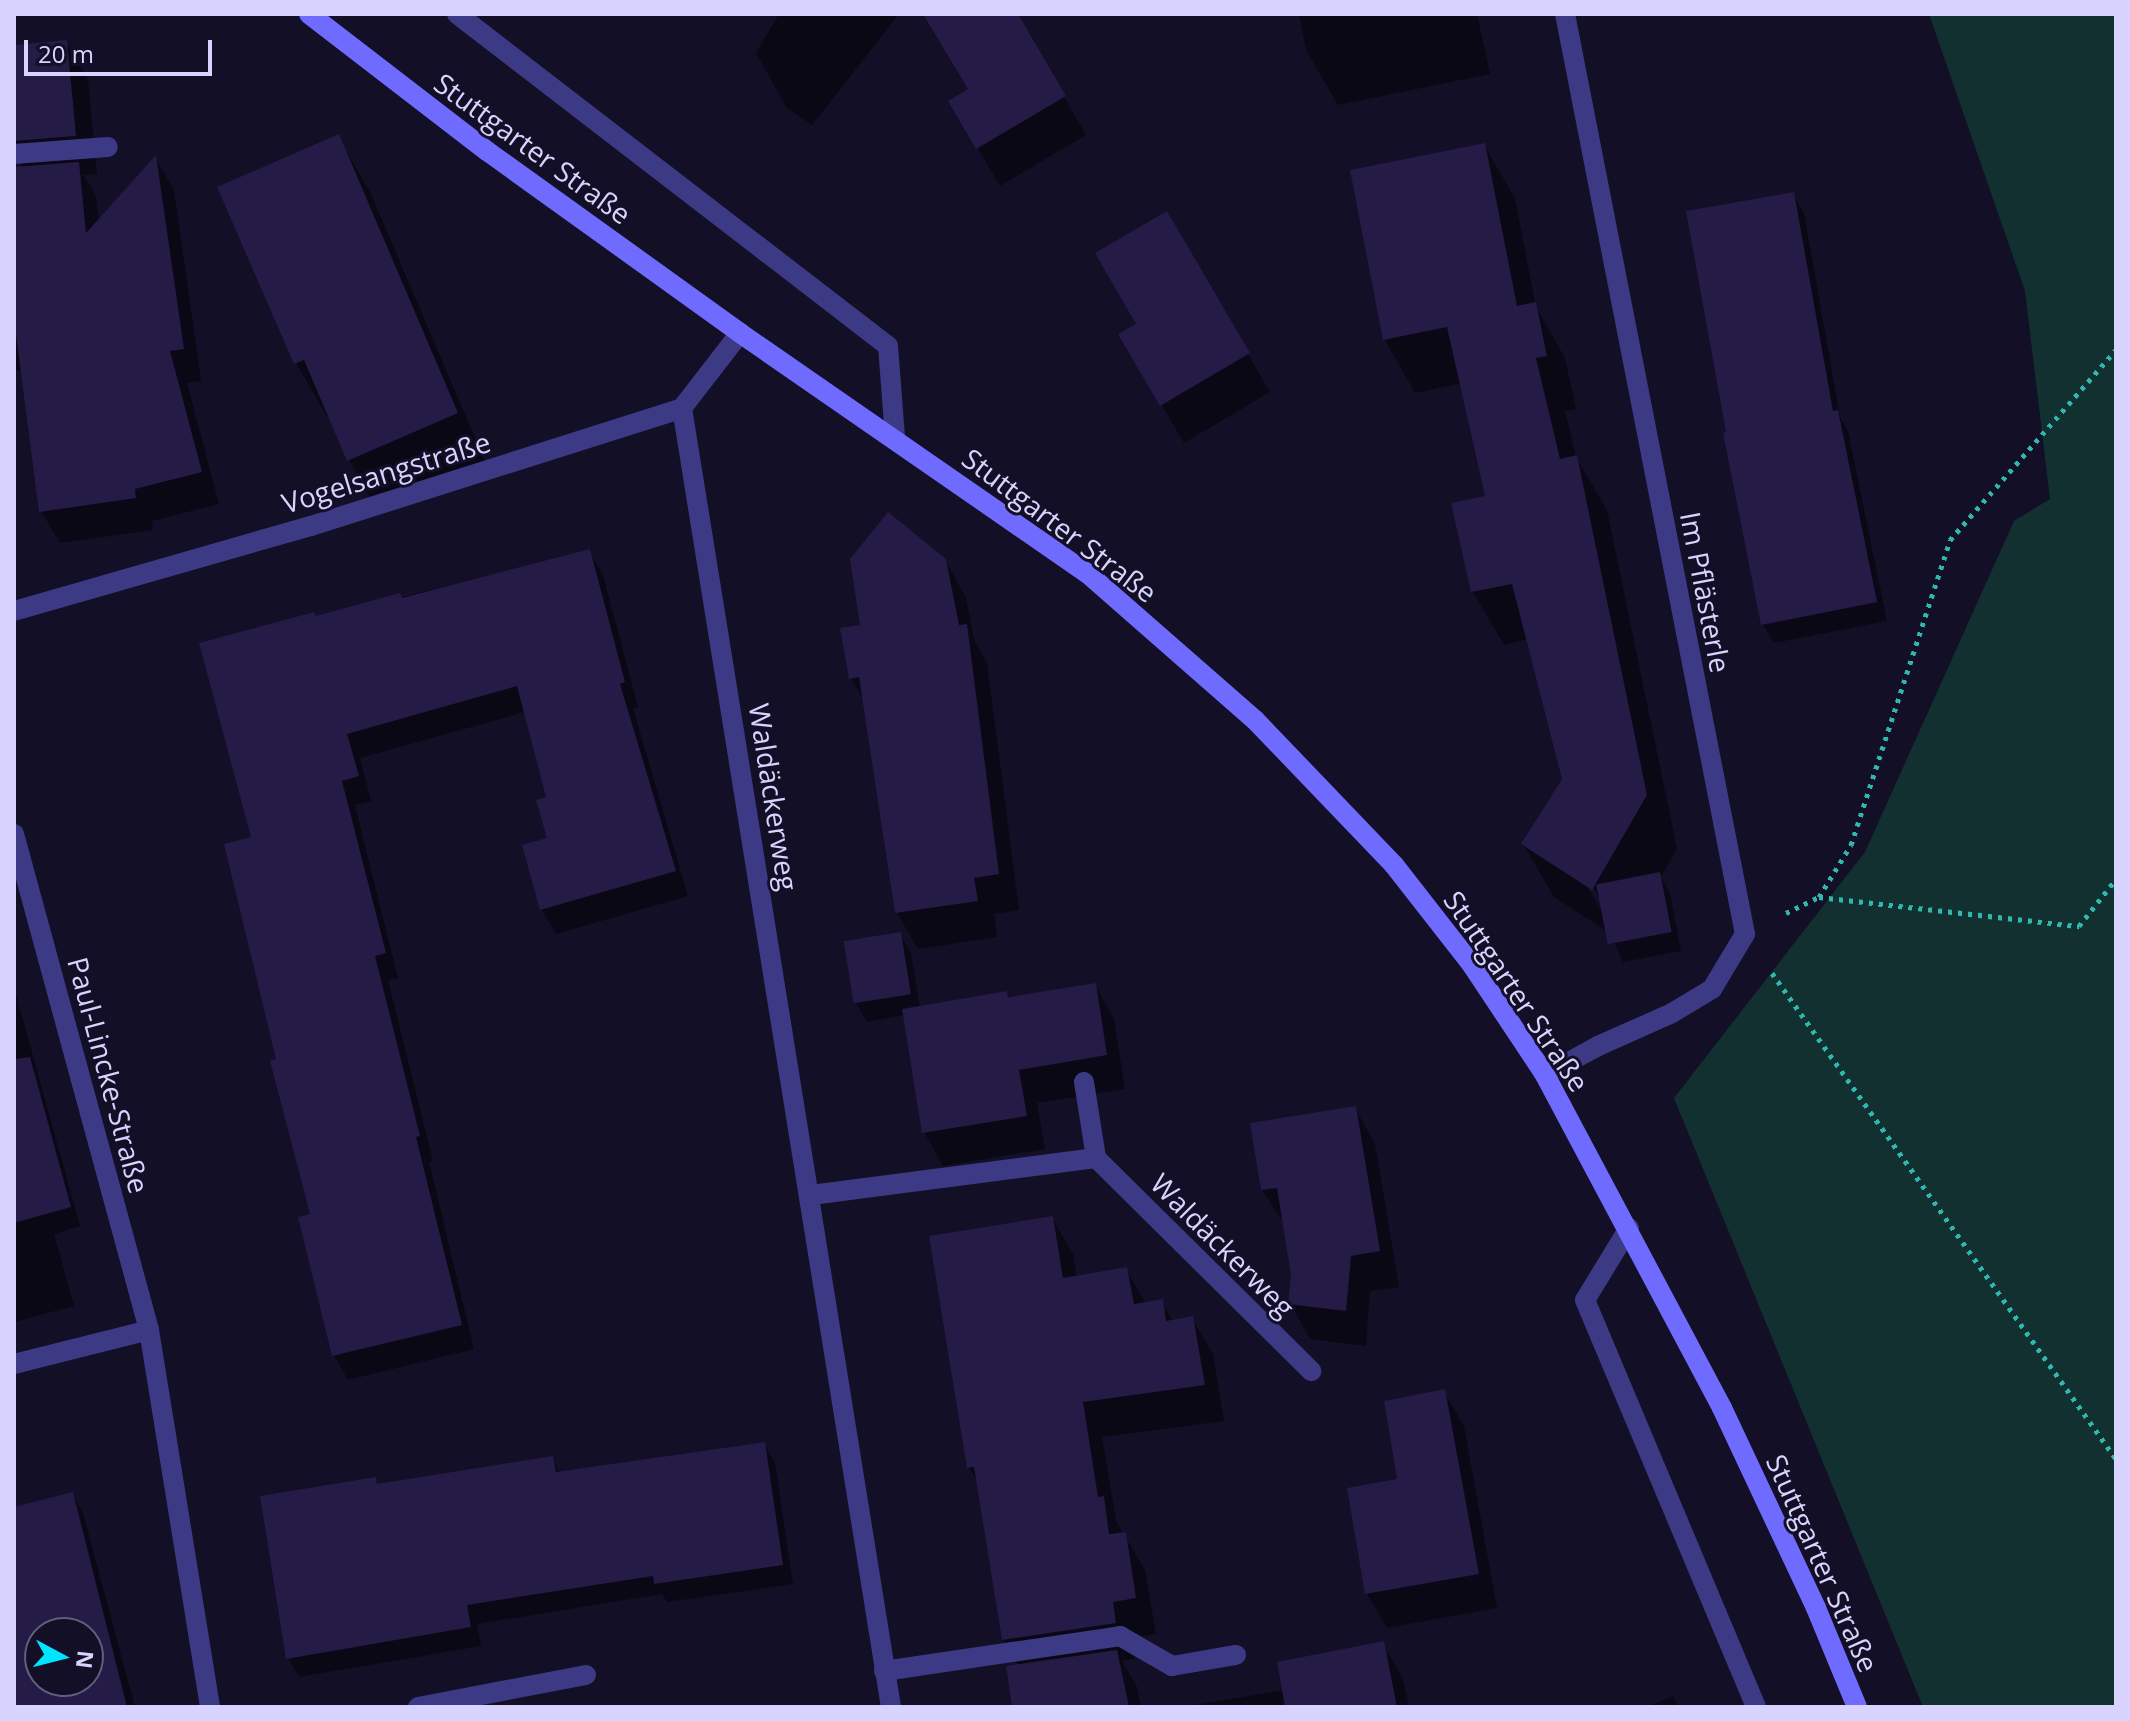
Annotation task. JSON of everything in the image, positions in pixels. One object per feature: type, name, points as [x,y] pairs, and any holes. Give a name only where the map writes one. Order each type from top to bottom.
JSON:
[{"type":"main road","name":"Stuttgarter Straße","points":[[309,14],[487,151],[740,333],[1087,573],[1255,720],[1394,865],[1472,965],[1545,1075],[1629,1228],[1729,1422],[1816,1608],[1857,1707]]},
{"type":"street","points":[[457,14],[888,346],[895,438]]},
{"type":"street","name":"Im Pflästerle","points":[[1565,14],[1745,934]]},
{"type":"street","points":[[14,154],[108,147]]},
{"type":"street","points":[[682,408],[740,333]]},
{"type":"street","name":"Vogelsangstraße","points":[[14,611],[311,526],[682,408]]},
{"type":"street","name":"Waldäckerweg","points":[[682,408],[891,1707]]},
{"type":"street","name":"Paul-Lincke-Straße","points":[[14,834],[149,1330],[210,1707]]},
{"type":"street","points":[[1545,1075],[1598,1046],[1672,1013],[1712,989],[1745,934]]},
{"type":"street","points":[[811,1195],[1096,1158],[1084,1082]]},
{"type":"street","name":"Waldäckerweg","points":[[1096,1158],[1311,1371]]},
{"type":"street","points":[[1629,1228],[1585,1300],[1756,1707]]},
{"type":"street","points":[[14,1364],[149,1330]]},
{"type":"street","points":[[884,1671],[1120,1636],[1172,1666],[1236,1655]]},
{"type":"street","points":[[418,1707],[586,1675]]},
{"type":"path","points":[[2116,350],[1950,540],[1851,845],[1819,897],[2079,926],[2116,879]]},
{"type":"path","points":[[1745,934],[2116,1459]]},
{"type":"green space","points":[[1929,14],[2116,14],[2116,1707],[1923,1707],[1674,1098],[1865,852],[2014,521],[2050,499],[2025,291]]},
{"type":"building","points":[[923,14],[1018,14],[1066,96],[976,149],[948,101],[968,89]]},
{"type":"building","points":[[67,40],[76,136],[14,141],[14,45]]},
{"type":"building","points":[[339,134],[458,413],[347,461],[304,360],[294,364],[217,187]]},
{"type":"building","points":[[1485,143],[1517,306],[1536,302],[1547,356],[1536,358],[1560,459],[1577,455],[1647,795],[1592,890],[1521,844],[1562,779],[1512,584],[1471,592],[1451,503],[1485,496],[1447,327],[1383,340],[1350,170]]},
{"type":"building","points":[[156,155],[184,349],[170,351],[202,472],[135,489],[136,498],[39,512],[14,319],[14,167],[79,162],[86,233]]},
{"type":"building","points":[[1794,192],[1833,411],[1838,410],[1877,602],[1761,625],[1723,433],[1726,432],[1686,211]]},
{"type":"building","points":[[1167,211],[1250,353],[1160,406],[1118,334],[1136,324],[1095,253]]},
{"type":"building","points":[[888,512],[946,559],[959,625],[967,624],[999,874],[974,878],[978,901],[895,913],[859,677],[849,679],[840,628],[860,625],[850,559]]},
{"type":"building","points":[[590,549],[625,682],[620,684],[676,871],[540,910],[522,845],[547,838],[536,800],[546,797],[517,686],[347,734],[359,776],[342,781],[386,953],[375,956],[420,1136],[416,1137],[462,1325],[332,1356],[298,1217],[310,1214],[270,1061],[276,1059],[224,844],[251,837],[199,643],[314,612],[316,616],[400,593],[402,598]]},
{"type":"building","points":[[1660,872],[1672,932],[1608,944],[1596,884]]},
{"type":"building","points":[[901,932],[911,994],[854,1003],[844,941]]},
{"type":"building","points":[[1096,983],[1107,1055],[1019,1070],[1027,1116],[922,1133],[902,1009],[1007,991],[1008,997]]},
{"type":"building","points":[[30,1057],[71,1207],[14,1223],[14,1059]]},
{"type":"building","points":[[1356,1106],[1380,1251],[1351,1256],[1346,1311],[1288,1304],[1291,1275],[1277,1188],[1261,1190],[1250,1123]]},
{"type":"building","points":[[1053,1216],[1063,1278],[1127,1267],[1134,1304],[1163,1299],[1166,1321],[1193,1316],[1205,1385],[1083,1402],[1098,1497],[1104,1496],[1109,1534],[1126,1532],[1136,1598],[1113,1602],[1116,1623],[1002,1640],[974,1467],[967,1468],[929,1236]]},
{"type":"building","points":[[1445,1389],[1479,1574],[1365,1594],[1347,1488],[1397,1479],[1384,1401]]},
{"type":"building","points":[[765,1442],[783,1565],[654,1584],[653,1576],[467,1605],[471,1627],[286,1659],[260,1496],[376,1477],[377,1484],[553,1456],[556,1472]]},
{"type":"building","points":[[73,1492],[127,1707],[14,1707],[14,1507]]},
{"type":"building","points":[[1384,1641],[1397,1707],[1285,1707],[1277,1662]]},
{"type":"building","points":[[1117,1650],[1129,1707],[1012,1707],[1006,1666]]}]
